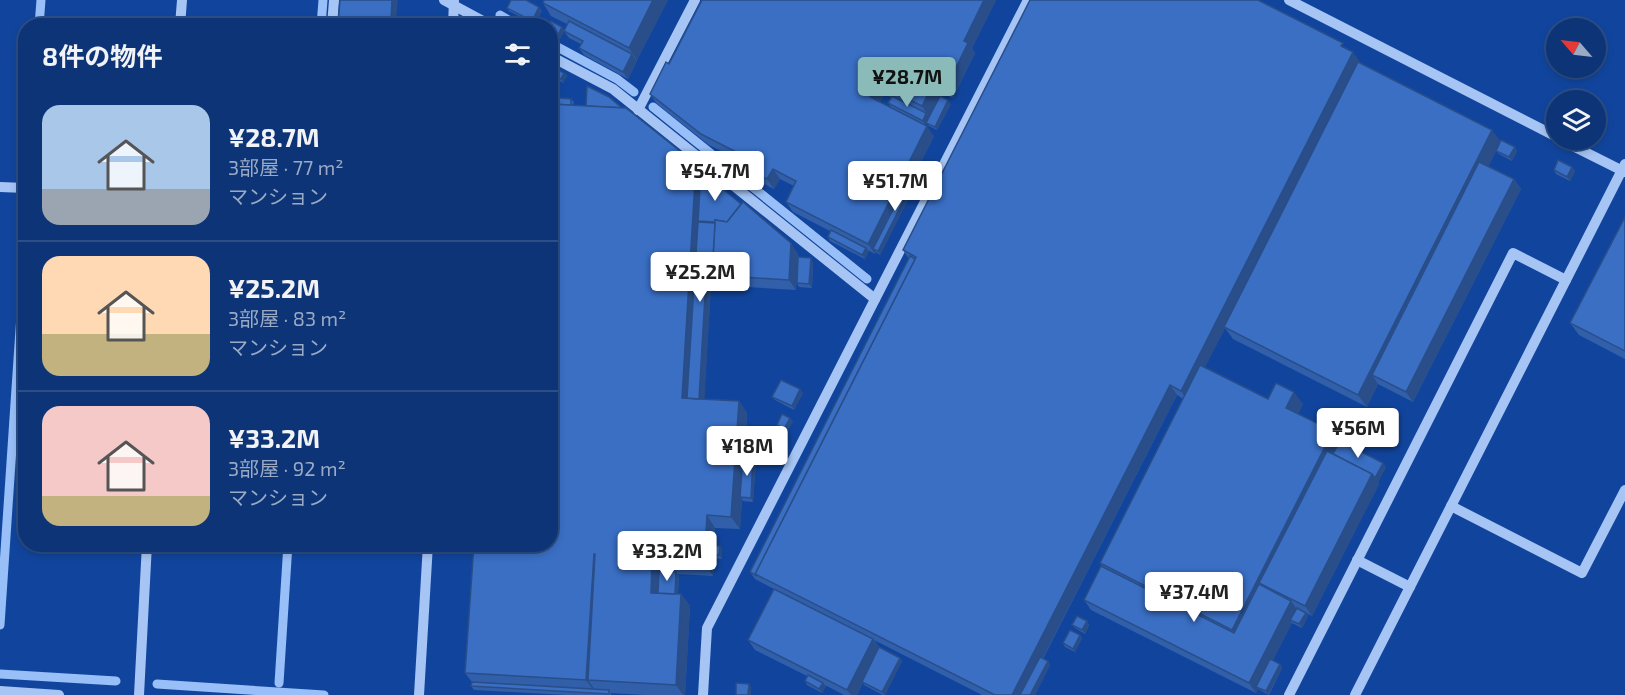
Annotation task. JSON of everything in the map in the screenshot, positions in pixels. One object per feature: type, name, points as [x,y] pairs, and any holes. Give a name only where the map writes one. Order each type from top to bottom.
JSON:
[{"type":"street","points":[[181,18],[182,0]]},
{"type":"street","points":[[333,18],[334,0]]},
{"type":"street","points":[[638,110],[695,0]]},
{"type":"street","points":[[703,695],[707,628],[1028,0]]},
{"type":"street","points":[[1289,0],[1546,131]]},
{"type":"street","points":[[450,2],[452,18]]},
{"type":"street","points":[[450,2],[478,18]]},
{"type":"street","points":[[558,60],[613,89],[875,299]]},
{"type":"street","points":[[1355,695],[1624,169],[1583,150]]},
{"type":"street","points":[[0,187],[18,188]]},
{"type":"street","points":[[1289,695],[1513,253],[1566,280]]},
{"type":"street","points":[[1451,506],[1582,573],[1625,490]]},
{"type":"street","points":[[139,695],[147,552]]},
{"type":"street","points":[[419,695],[428,552]]},
{"type":"street","points":[[1357,560],[1410,587]]},
{"type":"street","points":[[0,691],[59,695]]},
{"type":"building","points":[[340,0],[392,0],[391,18],[339,18]]},
{"type":"building","points":[[511,0],[526,0],[539,7],[534,18],[526,18],[507,8]]},
{"type":"building","points":[[544,0],[653,0],[629,48],[543,3]]},
{"type":"building","points":[[702,0],[984,0],[964,41],[968,43],[946,88],[934,82],[922,106],[877,84],[870,97],[927,126],[868,244],[786,202],[796,181],[773,169],[767,179],[743,167],[748,158],[701,134],[650,94],[666,62],[669,64]]},
{"type":"building","points":[[1030,0],[1258,0],[1343,43],[1341,46],[1353,52],[1181,391],[1170,385],[1012,695],[995,695],[755,574],[916,257],[903,250]]},
{"type":"building","points":[[569,21],[632,54],[623,72],[579,48],[583,41],[564,31]]},
{"type":"building","points":[[1358,62],[1492,130],[1358,395],[1224,327]]},
{"type":"building","points":[[558,70],[564,73],[561,79],[558,78]]},
{"type":"building","points":[[587,86],[609,97],[622,108],[586,106]]},
{"type":"building","points":[[892,96],[926,113],[923,121],[888,103]]},
{"type":"building","points":[[940,96],[948,100],[935,127],[926,123]]},
{"type":"building","points":[[558,98],[571,99],[571,105],[558,104]]},
{"type":"building","points":[[558,104],[626,108],[696,164],[682,398],[739,401],[731,517],[707,515],[704,564],[652,561],[651,593],[681,594],[676,685],[588,680],[595,554],[586,680],[465,673],[473,552],[558,552]]},
{"type":"building","points":[[1501,140],[1515,147],[1509,157],[1496,151]]},
{"type":"building","points":[[1558,160],[1572,167],[1567,177],[1554,170]]},
{"type":"building","points":[[1479,162],[1514,179],[1406,392],[1372,375]]},
{"type":"building","points":[[701,171],[741,204],[727,222],[698,221]]},
{"type":"building","points":[[912,172],[917,174],[878,251],[873,249]]},
{"type":"building","points":[[743,202],[791,243],[789,280],[712,275],[715,220],[727,222]]},
{"type":"building","points":[[1625,217],[1625,351],[1570,323]]},
{"type":"building","points":[[698,222],[715,223],[712,275],[714,279],[706,278],[699,399],[687,398]]},
{"type":"building","points":[[831,230],[866,248],[862,255],[828,237]]},
{"type":"building","points":[[910,256],[915,259],[755,574],[757,576],[750,572]]},
{"type":"building","points":[[798,257],[811,258],[809,284],[797,283]]},
{"type":"building","points":[[1200,365],[1268,399],[1276,383],[1294,392],[1286,408],[1333,431],[1232,630],[1100,563]]},
{"type":"building","points":[[781,380],[800,389],[792,406],[772,397]]},
{"type":"building","points":[[782,414],[790,418],[784,429],[777,425]]},
{"type":"building","points":[[1340,441],[1383,463],[1375,478],[1372,474],[1333,454]]},
{"type":"building","points":[[1327,451],[1372,474],[1305,606],[1259,583]]},
{"type":"building","points":[[743,456],[753,456],[751,498],[740,497]]},
{"type":"building","points":[[712,546],[720,546],[719,555],[712,555]]},
{"type":"building","points":[[1101,566],[1234,633],[1259,584],[1291,601],[1249,683],[1084,600]]},
{"type":"building","points":[[659,571],[676,572],[675,594],[658,593]]},
{"type":"building","points":[[774,589],[873,639],[847,690],[748,640]]},
{"type":"building","points":[[1297,608],[1306,613],[1299,624],[1290,620]]},
{"type":"building","points":[[1077,616],[1087,621],[1082,630],[1072,625]]},
{"type":"building","points":[[1070,630],[1080,635],[1073,649],[1063,643]]},
{"type":"building","points":[[879,647],[900,658],[882,692],[862,682]]},
{"type":"building","points":[[1040,657],[1048,661],[1030,695],[1020,695]]},
{"type":"building","points":[[1270,659],[1280,664],[1266,691],[1256,687]]},
{"type":"building","points":[[808,675],[823,683],[819,689],[805,681]]},
{"type":"building","points":[[472,682],[609,690],[609,694],[471,686]]},
{"type":"building","points":[[736,683],[749,684],[748,695],[736,695]]},
{"type":"waterway","points":[[40,18],[41,0]]},
{"type":"waterway","points":[[322,18],[323,0]]},
{"type":"waterway","points":[[500,15],[505,18]]},
{"type":"waterway","points":[[558,47],[617,79],[634,92]]},
{"type":"waterway","points":[[653,107],[867,279]]},
{"type":"waterway","points":[[0,625],[18,359]]},
{"type":"waterway","points":[[279,683],[287,552]]},
{"type":"waterway","points":[[0,674],[116,681]]},
{"type":"waterway","points":[[157,684],[324,695]]}]
